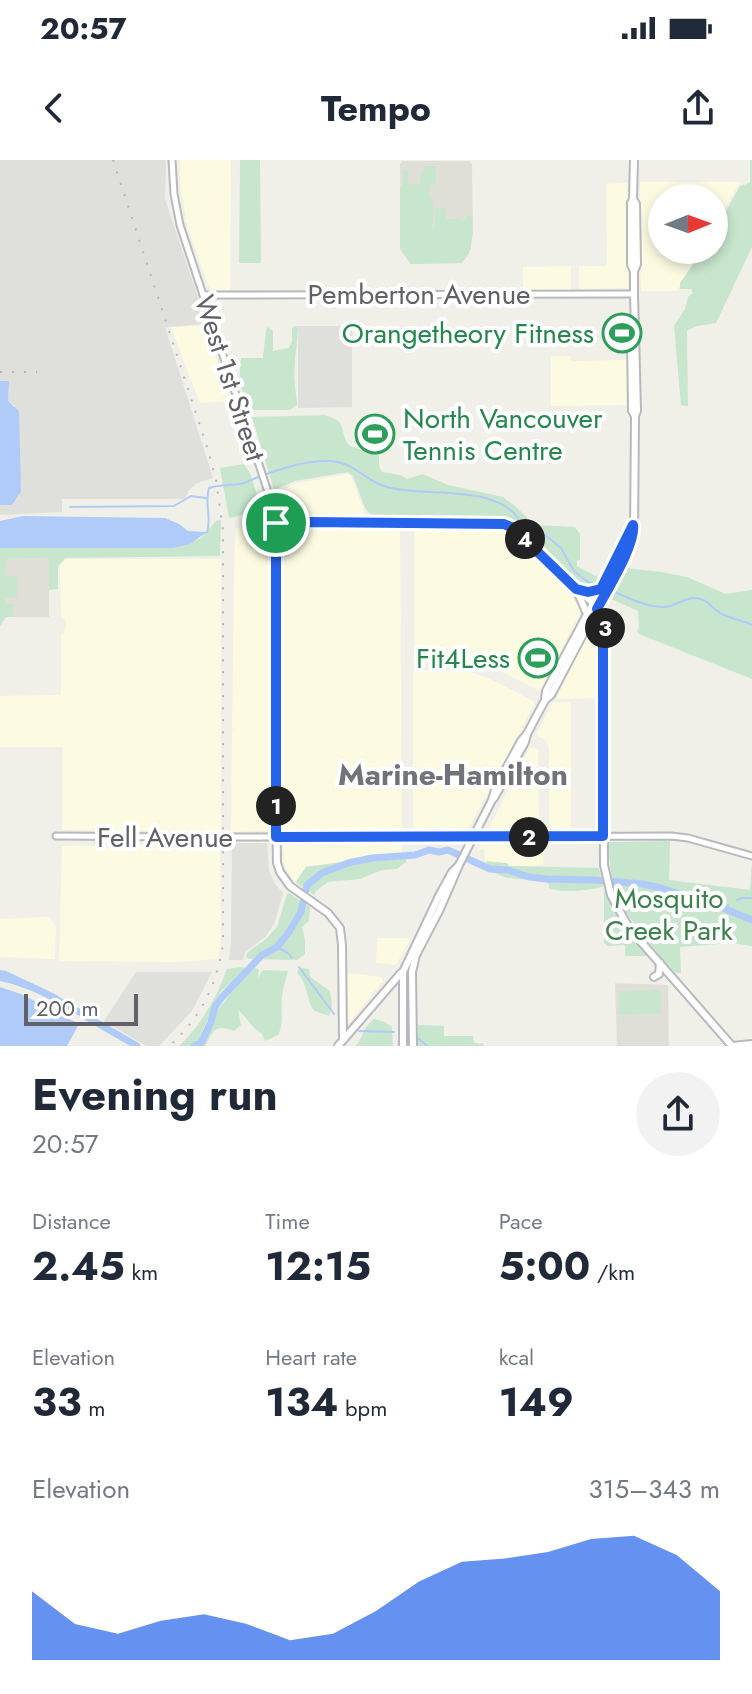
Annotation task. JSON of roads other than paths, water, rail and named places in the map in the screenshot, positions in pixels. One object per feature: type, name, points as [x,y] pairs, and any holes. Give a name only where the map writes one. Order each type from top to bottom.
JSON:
[{"type":"main road","points":[[413,1046],[414,961],[508,763],[551,695],[633,525],[635,416],[632,411],[631,341],[635,334],[634,271],[637,264],[634,160]]},
{"type":"main road","name":"West 1st Street","points":[[276,523],[278,867],[286,882],[332,917],[342,935],[340,1042]]},
{"type":"main road","points":[[576,589],[588,592],[605,587]]},
{"type":"main road","points":[[576,589],[602,616],[605,625],[603,836],[608,886],[621,917],[732,1046],[752,1044]]},
{"type":"main road","name":"Fell Avenue","points":[[276,837],[474,837]]},
{"type":"main road","points":[[403,1046],[403,972],[452,872],[459,865]]},
{"type":"main road","points":[[340,1042],[414,961]]},
{"type":"main road","points":[[654,977],[659,974],[660,963]]},
{"type":"street","name":"West 1st Street","points":[[172,160],[178,218],[276,523]]},
{"type":"street","name":"Pemberton Avenue","points":[[203,295],[634,294]]},
{"type":"street","points":[[276,523],[508,525],[576,589],[593,610]]},
{"type":"street","name":"Fell Avenue","points":[[56,836],[276,837]]},
{"type":"street","name":"Fell Avenue","points":[[474,837],[682,837],[752,856]]},
{"type":"water","points":[[0,381],[9,381],[8,401],[19,411],[21,491],[12,505],[0,505]]},
{"type":"water","points":[[23,516],[165,518],[188,531],[207,532],[190,544],[173,548],[0,548],[0,521]]},
{"type":"water","points":[[0,970],[53,993],[97,1019],[95,1023],[36,993],[0,981]]},
{"type":"water","points":[[0,987],[21,994],[79,1024],[67,1046],[0,1046]]},
{"type":"waterway","points":[[207,532],[209,488],[244,483],[301,464],[336,462],[352,467],[387,487],[461,494],[498,502],[512,511],[522,525],[545,535],[561,548],[574,571],[588,582],[600,586]]},
{"type":"waterway","points":[[70,507],[174,506],[191,496],[206,498]]},
{"type":"waterway","points":[[610,590],[656,607],[699,598],[722,614],[752,625]]},
{"type":"waterway","points":[[194,1046],[201,1043],[222,997],[262,955],[277,947],[289,932],[301,912],[307,885],[322,873],[348,863],[415,855],[429,850],[448,850],[490,869],[508,870],[529,877],[643,884],[661,888],[752,920]]},
{"type":"waterway","points":[[737,900],[752,898]]},
{"type":"waterway","points":[[723,908],[728,905]]},
{"type":"waterway","points":[[277,947],[292,958]]},
{"type":"waterway","points":[[299,967],[334,1014]]},
{"type":"waterway","points":[[87,1017],[137,1046]]},
{"type":"waterway","points":[[359,1031],[394,1032]]},
{"type":"waterway","points":[[418,1038],[427,1046]]},
{"type":"railway","points":[[113,160],[208,450],[223,530],[223,944],[205,1000],[190,1024],[169,1046]]},
{"type":"railway","points":[[0,372],[37,372]]},
{"type":"place","name":"Orangetheory Fitness","points":[[622,333]]},
{"type":"place","name":"North Vancouver Tennis Centre","points":[[375,434]]},
{"type":"place","name":"Fit4Less","points":[[538,658]]},
{"type":"district","name":"Marine-Hamilton","points":[[453,774]]},
{"type":"park label","name":"Mosquito Creek Park","points":[[669,914]]}]
